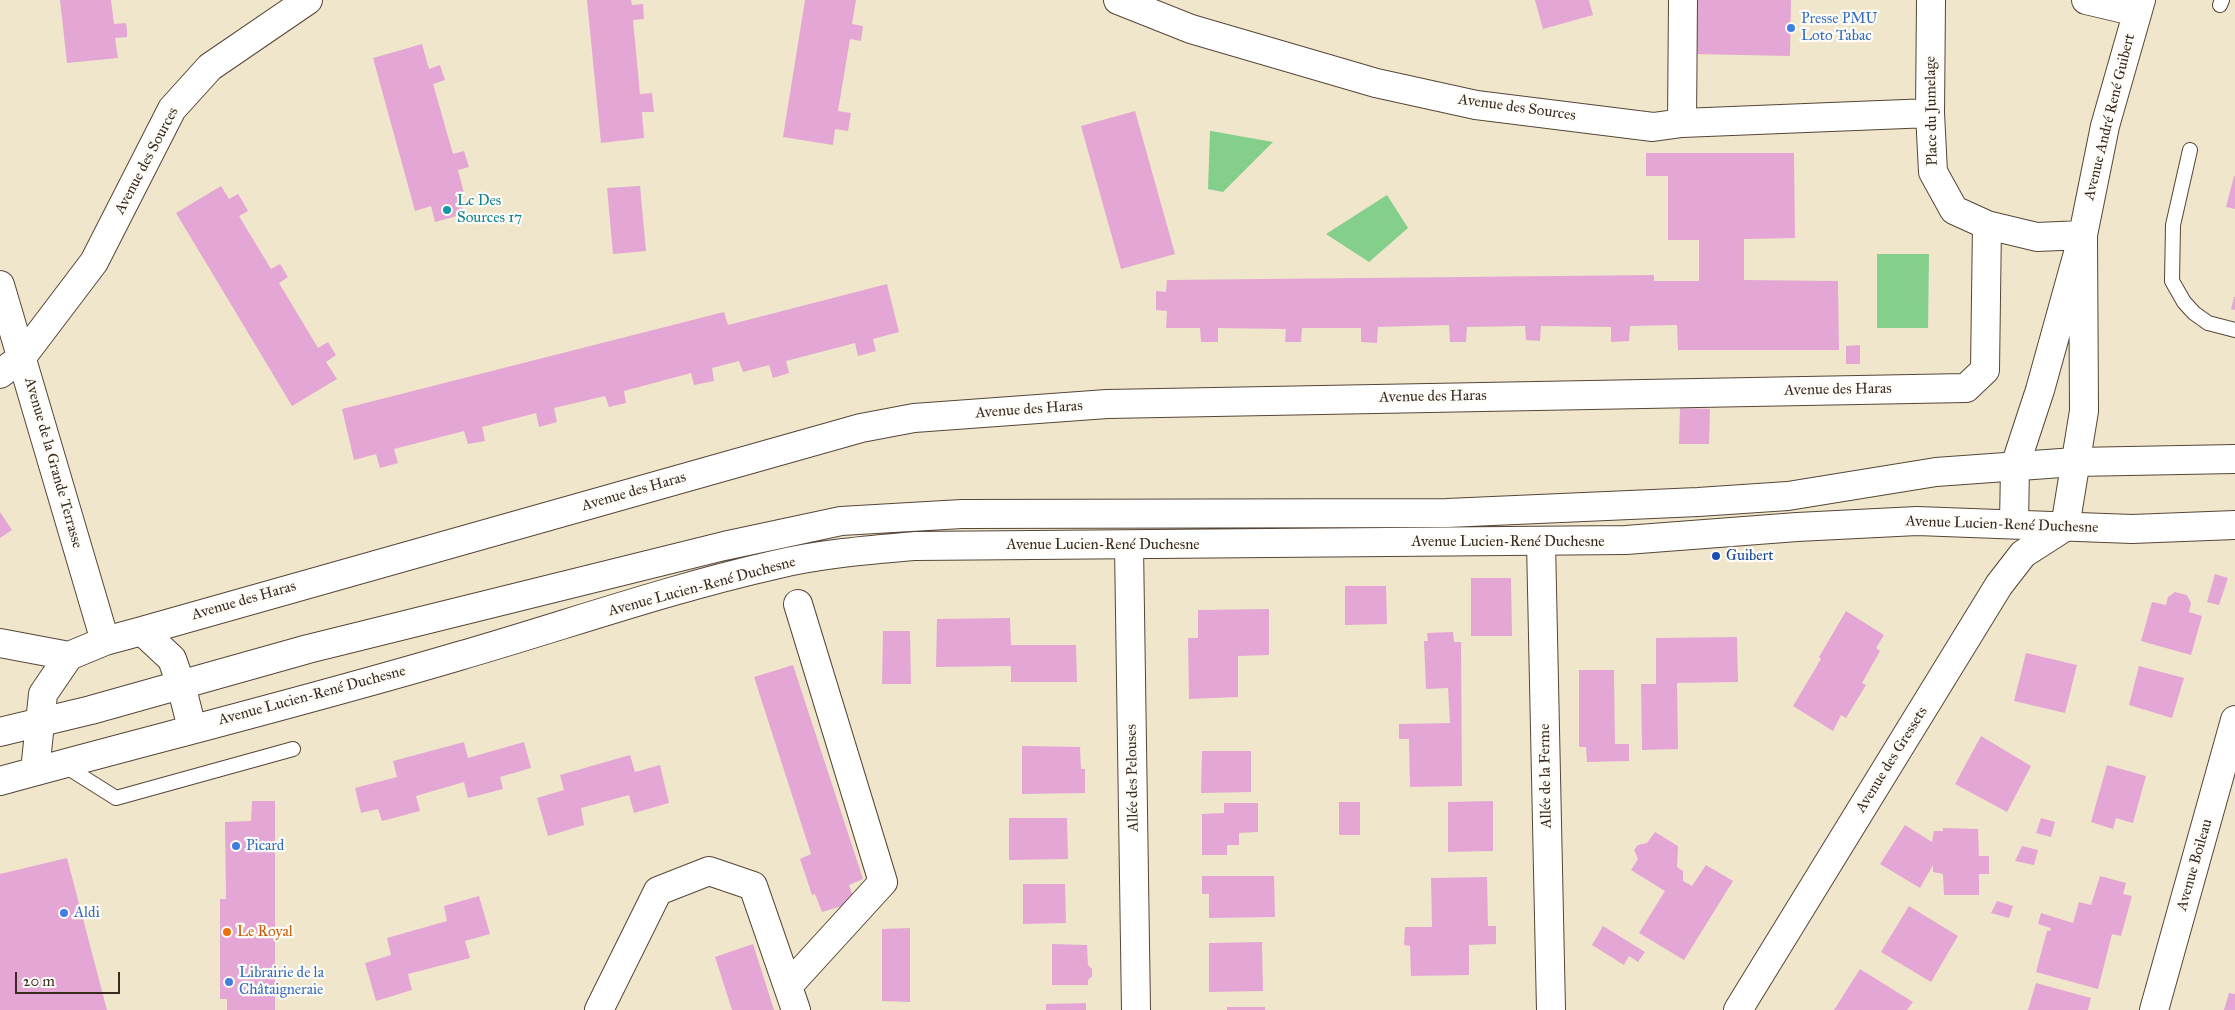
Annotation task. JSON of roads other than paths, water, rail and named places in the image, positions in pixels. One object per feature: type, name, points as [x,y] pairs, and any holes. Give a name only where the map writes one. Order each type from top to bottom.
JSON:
[{"type":"street","name":"Avenue des Sources","points":[[0,374],[22,357],[94,262],[172,109],[210,67],[308,0]]},
{"type":"street","name":"Avenue des Sources","points":[[1118,0],[1191,29],[1376,83],[1476,104],[1653,126],[1682,123],[1930,113]]},
{"type":"street","points":[[1682,123],[1683,0]]},
{"type":"street","name":"Place du Jumelage","points":[[1931,0],[1930,113],[1933,172],[1954,210],[1987,225],[2037,238],[2083,236]]},
{"type":"street","points":[[2086,0],[2139,6]]},
{"type":"street","name":"Avenue André René Guibert","points":[[2014,524],[2015,466],[2040,390],[2083,236],[2105,126],[2139,6]]},
{"type":"street","name":"Avenue des Haras","points":[[69,656],[105,641],[861,428],[914,418],[1107,404],[1966,388],[1984,370],[1987,225]]},
{"type":"street","name":"Avenue André René Guibert","points":[[2065,527],[2075,462],[2083,429],[2083,236]]},
{"type":"street","name":"Avenue de la Grande Terrasse","points":[[0,285],[105,641]]},
{"type":"street","name":"Avenue Lucien-René Duchesne","points":[[0,732],[38,724],[308,649],[695,553],[841,521],[962,514],[1447,513],[1698,502],[1788,496],[1936,472],[2075,462],[2235,459]]},
{"type":"street","name":"Avenue Lucien-René Duchesne","points":[[0,781],[192,728],[321,696],[688,588],[775,565],[873,550],[915,546],[1129,546],[1626,540],[1797,527],[1917,521],[2132,529],[2235,525]]},
{"type":"street","name":"Avenue des Gressets","points":[[1738,1010],[2003,579],[2023,554],[2065,527]]},
{"type":"street","name":"Allée de la Ferme","points":[[1541,542],[1551,1010]]},
{"type":"street","name":"Allée des Pelouses","points":[[1129,546],[1136,1010]]},
{"type":"street","points":[[792,998],[883,882],[798,604]]},
{"type":"street","points":[[142,631],[172,659],[192,728]]},
{"type":"street","points":[[5,648],[69,656],[43,694],[38,724],[35,771]]},
{"type":"street","name":"Avenue Boileau","points":[[2154,1010],[2235,720]]},
{"type":"street","points":[[599,1010],[658,891],[709,870],[753,886],[792,998]]},
{"type":"lane","points":[[2190,150],[2173,225],[2172,281],[2184,302],[2194,313],[2208,323],[2235,330]]},
{"type":"lane","points":[[62,764],[116,798],[293,750]]},
{"type":"place","name":"Presse PMU Loto Tabac","points":[[1791,28]]},
{"type":"place","name":"Lc Des Sources 17","points":[[447,210]]},
{"type":"place","name":"Guibert","points":[[1716,556]]},
{"type":"place","name":"Picard","points":[[236,846]]},
{"type":"place","name":"Aldi","points":[[64,913]]},
{"type":"place","name":"Le Royal","points":[[227,932]]},
{"type":"place","name":"Librairie de la Châtaigneraie","points":[[229,982]]}]
